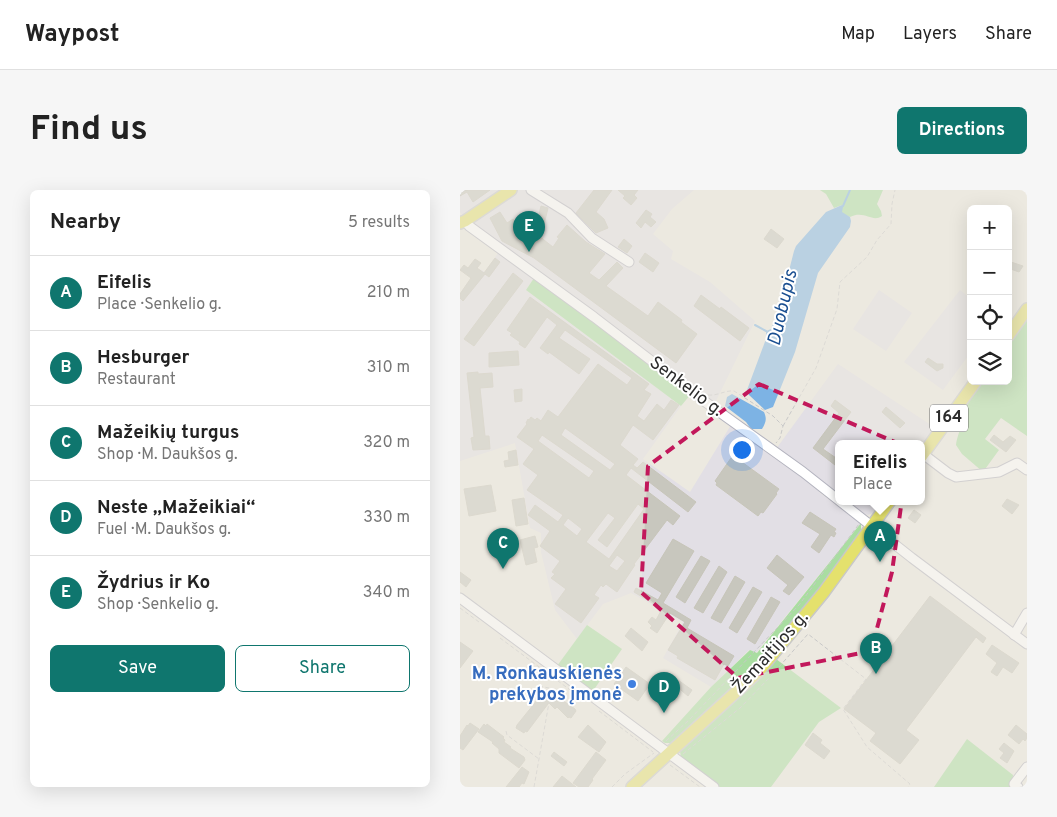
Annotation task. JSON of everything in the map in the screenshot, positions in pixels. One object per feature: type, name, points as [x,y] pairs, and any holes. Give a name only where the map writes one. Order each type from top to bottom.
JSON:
[{"type":"main road","points":[[462,222],[511,190]]},
{"type":"main road","points":[[1012,330],[1027,309]]},
{"type":"main road","name":"164","points":[[925,452],[973,385]]},
{"type":"main road","name":"Žemaitijos g.","points":[[632,787],[664,755],[742,688],[769,660],[819,598],[867,523],[886,505]]},
{"type":"street","points":[[532,190],[568,213],[592,238],[629,262]]},
{"type":"street","name":"Senkelio g.","points":[[462,222],[594,317],[835,498]]},
{"type":"street","points":[[925,458],[956,477],[999,472],[1018,463],[1027,470]]},
{"type":"street","name":"Senkelio g.","points":[[844,505],[1027,644]]},
{"type":"street","points":[[460,598],[664,755],[714,787]]},
{"type":"street","points":[[1014,635],[1027,613]]},
{"type":"street","points":[[1016,785],[1027,767]]},
{"type":"path","points":[[772,450],[780,438],[783,426],[816,368],[837,309],[840,282],[867,257],[877,240],[891,224],[895,190]]},
{"type":"path","points":[[708,395],[715,396],[730,391],[738,392],[773,416],[783,426]]},
{"type":"path","points":[[664,755],[689,720],[799,604],[867,523]]},
{"type":"path","points":[[460,608],[481,623]]},
{"type":"path","points":[[495,634],[583,699]]},
{"type":"path","points":[[612,787],[625,774],[664,755],[740,708],[808,634],[866,679],[843,709],[867,747],[910,784],[908,787]]},
{"type":"path","points":[[534,787],[550,697],[538,687],[559,690],[565,694]]},
{"type":"path","points":[[597,710],[664,755],[700,787]]},
{"type":"path","points":[[506,731],[507,735],[539,759]]},
{"type":"highlighted area","points":[[759,384],[909,448],[892,572],[871,651],[738,678],[641,592],[648,466]]},
{"type":"shaded area","points":[[460,190],[504,190],[464,217],[460,212]]},
{"type":"shaded area","points":[[519,190],[694,190],[672,209],[653,234],[673,251],[671,259],[710,282],[755,321],[715,403],[471,225],[471,223]]},
{"type":"shaded area","points":[[498,253],[534,278],[526,290],[681,406],[643,459],[690,492],[731,425],[814,485],[820,493],[861,523],[756,653],[749,650],[711,687],[663,658],[683,622],[631,593],[603,604],[577,639],[555,610],[541,552],[541,533],[530,528],[515,443],[460,461],[460,293],[480,269],[485,272]]},
{"type":"shaded area","points":[[879,290],[912,313],[886,351],[853,329]]},
{"type":"shaded area","points":[[960,290],[967,296],[967,357],[943,390],[904,362]]},
{"type":"shaded area","points":[[838,364],[937,429],[925,442],[925,440],[835,440],[835,493],[776,449]]},
{"type":"shaded area","points":[[850,505],[880,505],[875,512],[868,515]]},
{"type":"green space","points":[[820,190],[883,190],[877,204],[882,216],[878,218],[860,215],[850,217],[841,213],[842,205],[834,208],[826,194]]},
{"type":"green space","points":[[534,278],[691,394],[681,406],[526,290]]},
{"type":"green space","points":[[1027,317],[1027,436],[1001,418],[985,439],[999,450],[983,472],[962,454],[956,445],[960,422],[956,416],[978,385],[1012,385],[1012,338]]},
{"type":"green space","points":[[861,523],[861,532],[832,576],[759,664],[729,693],[671,743],[662,741],[711,687],[750,650],[757,653]]},
{"type":"green space","points":[[587,625],[622,649],[593,691],[557,666]]},
{"type":"green space","points":[[776,659],[841,708],[819,722],[771,787],[720,787],[681,758],[680,751]]},
{"type":"green space","points":[[967,739],[1013,775],[1012,787],[934,787]]},
{"type":"water","points":[[842,205],[842,212],[850,217],[850,227],[818,273],[795,352],[773,407],[765,410],[749,395],[747,390],[766,339],[766,331],[771,329],[779,310],[794,251],[796,246],[826,212]]},
{"type":"water","points":[[732,394],[764,412],[766,420],[762,429],[751,429],[746,422],[725,406],[727,397]]},
{"type":"building","points":[[460,190],[490,190],[473,202],[467,192],[460,196]]},
{"type":"building","points":[[594,190],[612,190],[596,212],[604,219],[608,228],[596,233],[576,213]]},
{"type":"building","points":[[618,190],[638,190],[634,195],[637,198],[631,205]]},
{"type":"building","points":[[541,206],[548,208],[541,237],[544,240],[553,247],[559,238],[557,237],[567,225],[586,242],[605,254],[589,273],[599,280],[617,262],[623,268],[606,286],[648,316],[658,302],[697,334],[676,363],[534,258],[502,241],[490,218],[500,212],[507,223],[513,219],[523,235],[533,240]]},
{"type":"building","points":[[646,210],[652,214],[650,217],[656,222],[651,227],[645,222],[641,228],[636,223]]},
{"type":"building","points":[[771,229],[784,239],[777,248],[764,239]]},
{"type":"building","points":[[624,239],[632,246],[627,253],[618,247]]},
{"type":"building","points":[[645,253],[659,263],[653,272],[639,262]]},
{"type":"building","points":[[495,258],[500,262],[489,277],[485,274],[463,301],[460,298],[460,294],[471,278],[460,270],[464,265],[468,268],[475,259],[481,263],[477,268],[484,273]]},
{"type":"building","points":[[1012,262],[1023,266],[1019,272],[1012,269]]},
{"type":"building","points":[[513,273],[523,281],[474,346],[464,339]]},
{"type":"building","points":[[701,295],[749,328],[740,341],[694,306]]},
{"type":"building","points":[[530,297],[649,384],[644,390],[651,394],[637,416],[644,421],[657,404],[664,410],[671,400],[679,405],[653,440],[633,425],[620,445],[638,459],[633,465],[637,468],[643,462],[696,502],[688,512],[631,468],[626,475],[680,516],[673,525],[667,520],[634,564],[617,592],[606,584],[603,587],[601,585],[594,595],[599,598],[581,623],[555,604],[566,589],[551,578],[555,574],[552,572],[560,561],[540,546],[550,531],[528,515],[535,505],[558,522],[563,515],[527,490],[538,475],[523,464],[534,449],[517,437],[531,417],[541,421],[548,410],[558,417],[598,364],[627,385],[632,378],[565,330],[559,338],[590,359],[579,374],[549,352],[548,354],[540,348],[557,325],[547,317],[525,348],[507,330]],"holes":[[[565,428],[615,464],[610,470],[561,435]],[[542,435],[594,471],[589,478],[538,441]],[[638,504],[644,509],[609,559],[586,542],[608,513],[615,518],[598,540],[607,547]],[[568,518],[582,529],[577,536],[563,525]],[[617,555],[625,561],[617,571],[609,566]]]},
{"type":"building","points":[[518,351],[519,365],[489,367],[489,353]]},
{"type":"building","points":[[928,358],[937,364],[943,364],[943,368],[937,371],[925,362]]},
{"type":"building","points":[[478,372],[478,374],[492,373],[493,387],[480,388],[485,436],[489,436],[490,449],[473,450],[471,438],[474,437],[467,373]]},
{"type":"building","points":[[522,389],[522,401],[515,402],[514,390]]},
{"type":"building","points":[[835,400],[851,412],[823,449],[835,457],[835,465],[813,448],[839,413],[831,406]]},
{"type":"building","points":[[886,407],[905,423],[900,428],[882,412]]},
{"type":"building","points":[[994,435],[1003,442],[1010,436],[1016,440],[1006,452],[990,440]]},
{"type":"building","points":[[516,450],[518,465],[505,467],[504,461],[509,460],[508,452]]},
{"type":"building","points":[[735,457],[779,489],[763,513],[761,512],[758,516],[716,485],[715,481],[731,458],[734,460]]},
{"type":"building","points":[[491,485],[496,511],[469,516],[464,489]]},
{"type":"building","points":[[524,498],[528,524],[516,526],[512,500]]},
{"type":"building","points":[[1007,499],[1019,505],[1012,514],[1002,506]]},
{"type":"building","points":[[914,510],[921,515],[915,523],[908,518]]},
{"type":"building","points":[[810,512],[836,529],[834,537],[831,535],[819,553],[811,547],[820,534],[802,523]]},
{"type":"building","points":[[535,536],[538,547],[534,548],[537,562],[526,565],[520,540]]},
{"type":"building","points":[[673,539],[694,551],[663,603],[691,620],[687,628],[734,656],[728,666],[724,664],[715,680],[677,658],[678,656],[668,650],[685,622],[670,613],[657,633],[650,628],[652,626],[648,622],[652,617],[656,620],[662,609],[634,592],[636,588],[658,600],[662,593],[646,583]]},
{"type":"building","points":[[777,555],[804,577],[789,595],[783,591],[788,585],[767,568]]},
{"type":"building","points":[[701,556],[710,561],[685,603],[676,597]]},
{"type":"building","points":[[719,566],[727,572],[703,613],[694,608]]},
{"type":"building","points":[[460,572],[471,580],[466,587],[460,582]]},
{"type":"building","points":[[735,576],[745,582],[721,623],[711,618]]},
{"type":"building","points":[[753,587],[762,592],[737,633],[729,628]]},
{"type":"building","points":[[930,596],[986,638],[983,643],[976,637],[906,730],[919,740],[900,764],[870,741],[876,733],[844,709]]},
{"type":"building","points":[[771,597],[780,602],[755,644],[747,639]]},
{"type":"building","points":[[631,628],[648,642],[642,651],[625,636]]},
{"type":"building","points":[[460,642],[473,651],[460,668]]},
{"type":"building","points":[[992,645],[1019,663],[1012,673],[1003,667],[997,676],[991,672],[997,663],[986,654]]},
{"type":"building","name":"M. Ronkauskienės prekybos įmonė","points":[[626,667],[650,684],[638,701],[614,684]]},
{"type":"building","points":[[678,680],[692,690],[688,696],[675,685]]},
{"type":"building","points":[[542,694],[551,700],[527,732],[525,731],[524,733],[516,728],[517,725]]},
{"type":"building","points":[[555,695],[575,709],[576,711],[571,718],[568,718],[557,707],[555,709],[549,703]]},
{"type":"building","points":[[470,723],[479,729],[463,750],[460,748],[460,736]]},
{"type":"building","points":[[484,724],[486,726],[487,724],[504,737],[504,742],[510,748],[524,757],[525,760],[519,768],[499,753],[499,749],[493,742],[478,732]]},
{"type":"building","points":[[588,725],[606,742],[599,752],[578,737]]},
{"type":"building","points":[[1016,725],[1027,734],[1025,741],[1023,739],[1019,744],[1008,735]]},
{"type":"building","points":[[813,733],[822,740],[820,743],[830,751],[824,759],[805,745]]},
{"type":"building","points":[[1004,743],[1014,751],[1007,763],[1000,758],[1004,753],[999,749]]},
{"type":"building","points":[[554,752],[567,762],[564,766],[551,756]]},
{"type":"building","points":[[596,752],[606,760],[588,787],[579,787],[573,783]]},
{"type":"building","points":[[522,767],[529,772],[524,784],[522,783],[519,787],[506,787]]},
{"type":"building","points":[[562,776],[576,787],[553,787]]},
{"type":"waterway","name":"Duobupis","points":[[843,206],[850,190]]},
{"type":"waterway","points":[[755,325],[766,331]]},
{"type":"place","name":"Žydrius ir Ko","points":[[529,252]]},
{"type":"place","name":"Eifelis","points":[[880,562]]},
{"type":"place","name":"Mažeikių turgus","points":[[503,569]]},
{"type":"place","name":"Hesburger","points":[[876,674]]},
{"type":"place","name":"M. Ronkauskienės prekybos įmonė","points":[[632,684]]},
{"type":"place","name":"Neste „Mažeikiai“","points":[[664,713]]}]
